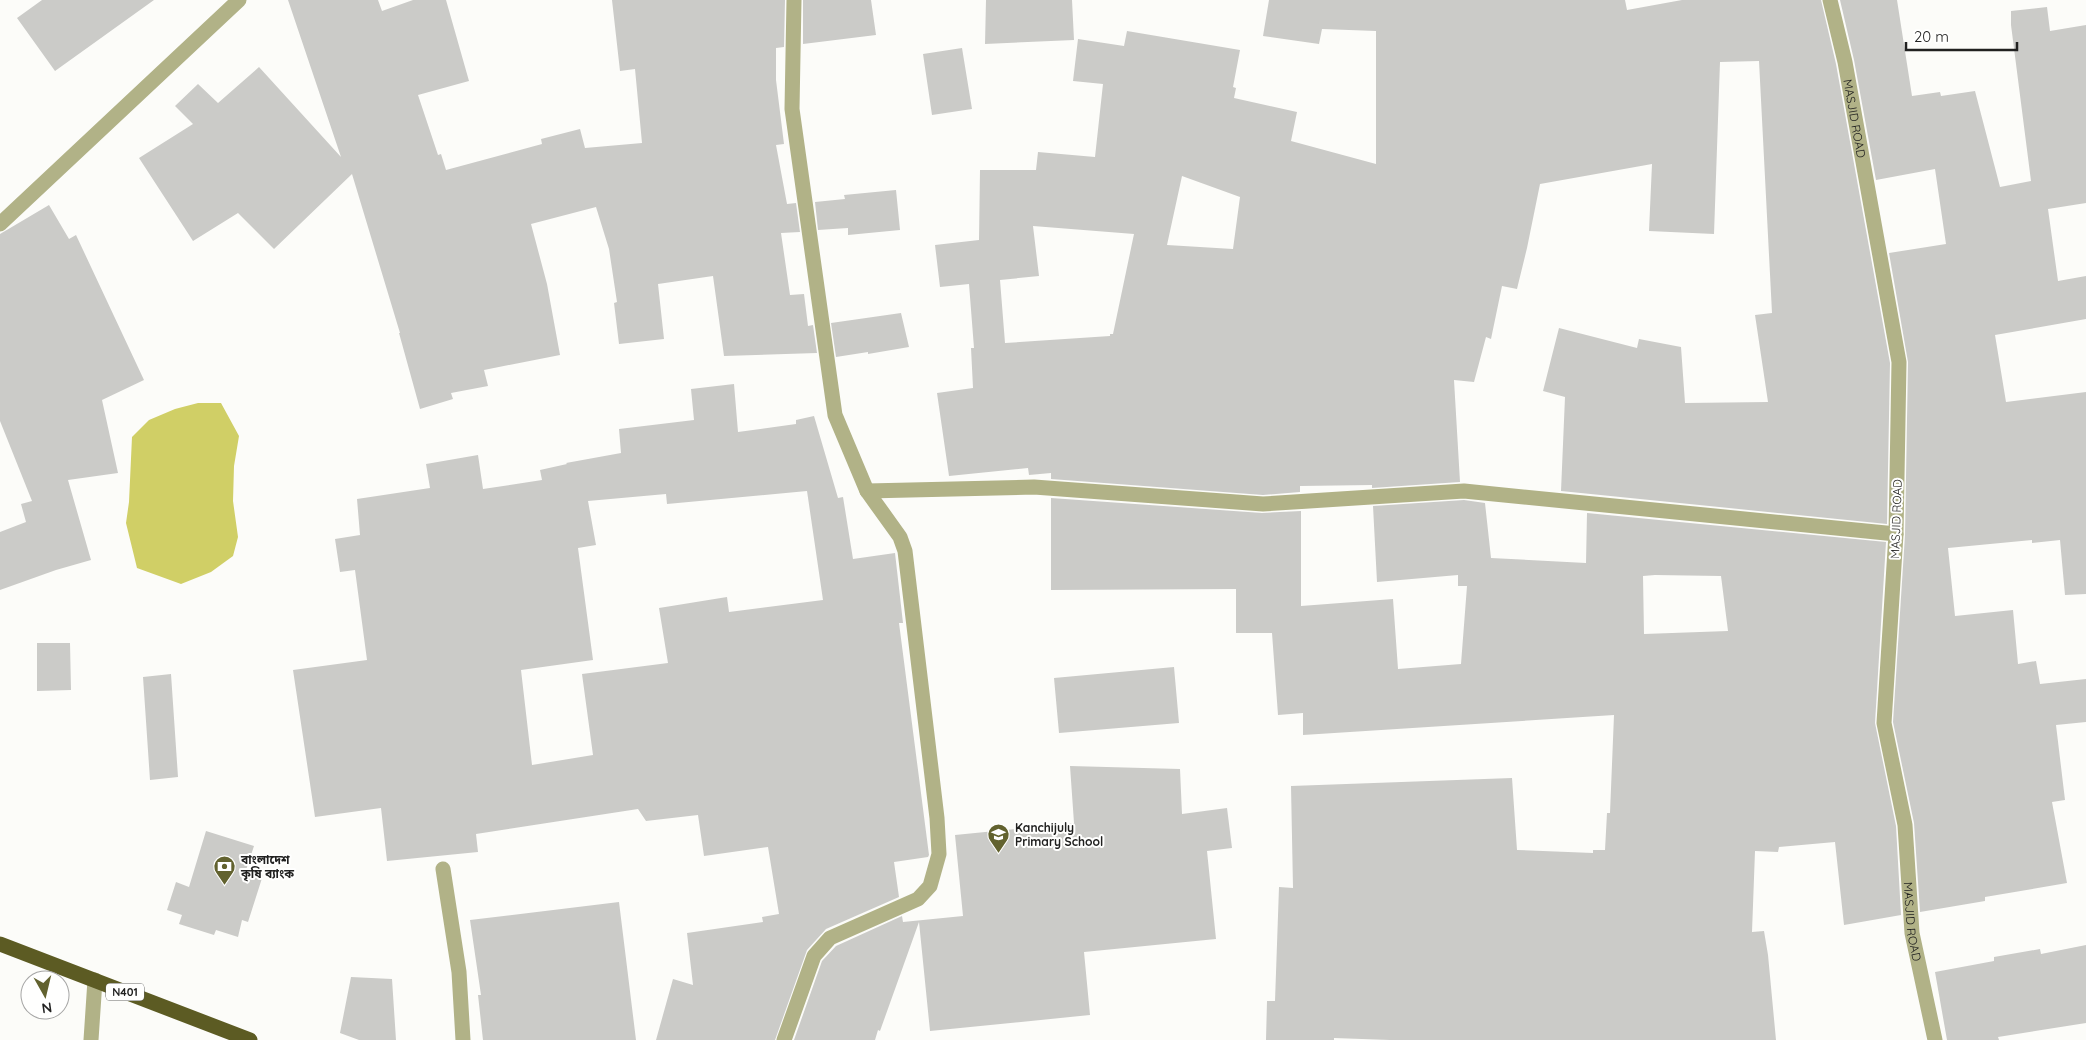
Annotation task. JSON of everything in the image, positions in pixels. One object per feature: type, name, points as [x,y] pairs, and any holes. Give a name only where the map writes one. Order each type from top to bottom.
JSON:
[{"type":"highway","name":"N401","points":[[0,944],[250,1040]]},
{"type":"street","points":[[0,224],[239,0]]},
{"type":"street","points":[[784,1040],[814,956],[830,938],[918,899],[930,886],[939,854],[937,818],[905,551],[900,537],[867,491],[835,414],[792,109],[794,0]]},
{"type":"street","name":"MASJID ROAD","points":[[1830,0],[1844,62],[1899,362],[1896,534],[1884,724],[1905,826],[1912,932],[1935,1040]]},
{"type":"street","points":[[867,491],[1034,487],[1262,504],[1464,491],[1896,534]]},
{"type":"street","points":[[443,869],[459,972],[463,1040]]},
{"type":"street","points":[[91,1040],[95,980]]},
{"type":"shaded area","points":[[198,403],[221,403],[239,436],[234,466],[233,501],[238,537],[233,556],[211,572],[181,584],[137,568],[126,523],[129,502],[132,437],[149,420],[175,409]]},
{"type":"building","points":[[42,0],[154,0],[55,71],[17,18]]},
{"type":"building","points":[[288,0],[378,0],[382,11],[413,0],[446,0],[469,81],[418,95],[438,155],[441,154],[446,170],[542,144],[541,139],[580,129],[585,148],[642,143],[635,69],[620,71],[612,0],[785,0],[784,47],[776,48],[776,80],[784,144],[776,145],[787,204],[796,203],[800,232],[781,233],[790,295],[804,294],[808,326],[813,325],[817,353],[724,356],[713,276],[658,284],[664,339],[619,344],[614,303],[617,302],[609,249],[596,207],[531,224],[547,284],[560,355],[484,370],[488,386],[451,393],[453,399],[420,409],[400,333],[352,174],[274,249],[238,213],[193,241],[139,158],[193,124],[175,106],[198,84],[218,103],[259,67],[341,157]]},
{"type":"building","points":[[803,0],[871,0],[876,35],[803,44]]},
{"type":"building","points":[[986,0],[1072,0],[1074,40],[985,44]]},
{"type":"building","points":[[1269,0],[1625,0],[1627,10],[1682,0],[1821,0],[1836,64],[1890,363],[1887,524],[1561,491],[1565,397],[1543,391],[1559,328],[1637,348],[1639,339],[1681,347],[1685,403],[1768,402],[1755,315],[1772,313],[1759,61],[1720,62],[1714,234],[1649,231],[1652,164],[1540,184],[1517,289],[1502,286],[1491,339],[1486,337],[1474,382],[1454,380],[1460,482],[1372,488],[1372,485],[1300,486],[1300,492],[1263,495],[1051,479],[1051,473],[1029,475],[1028,468],[949,476],[937,393],[973,388],[971,348],[974,348],[969,284],[940,287],[935,245],[979,240],[980,170],[1036,170],[1038,152],[1095,157],[1103,84],[1073,81],[1078,39],[1124,46],[1127,31],[1240,50],[1233,87],[1236,88],[1234,98],[1297,112],[1291,141],[1376,164],[1376,31],[1322,29],[1319,44],[1263,36]],"holes":[[[1182,176],[1240,197],[1233,249],[1167,245]],[[1033,226],[1134,234],[1113,334],[1110,334],[1110,336],[1005,343],[1000,280],[1039,276]]]},
{"type":"building","points":[[1840,0],[1897,0],[1912,96],[1940,92],[1941,96],[1975,91],[2000,187],[2031,181],[2011,25],[2011,11],[2047,7],[2050,31],[2086,25],[2086,203],[2048,209],[2058,281],[2086,276],[2086,319],[1995,335],[2006,402],[2086,392],[2086,594],[2065,595],[2060,540],[2032,543],[2032,540],[1948,548],[1955,616],[2013,610],[2018,664],[2036,661],[2040,684],[2086,679],[2086,722],[2056,725],[2065,800],[2052,802],[2067,883],[1985,897],[1985,901],[1920,912],[1914,823],[1893,722],[1905,535],[1908,362],[1889,253],[1946,244],[1935,169],[1876,180],[1854,60]]},
{"type":"building","points":[[962,48],[972,109],[932,115],[923,54]]},
{"type":"building","points":[[896,190],[900,230],[848,235],[848,228],[818,230],[815,202],[845,199],[844,195]]},
{"type":"building","points":[[49,205],[69,239],[76,235],[144,380],[102,400],[118,473],[68,480],[91,560],[0,590],[0,532],[26,522],[21,504],[32,501],[0,421],[0,234]]},
{"type":"building","points":[[901,313],[909,347],[836,357],[831,323]]},
{"type":"building","points":[[734,384],[738,432],[796,424],[796,420],[814,416],[838,498],[843,497],[853,559],[895,553],[903,623],[899,623],[929,855],[928,857],[894,862],[899,897],[826,929],[807,950],[775,1040],[656,1040],[673,979],[693,985],[687,933],[763,922],[762,917],[779,914],[768,847],[704,856],[698,815],[646,821],[638,809],[476,834],[478,852],[387,861],[381,808],[315,817],[293,670],[367,660],[355,570],[340,572],[335,539],[360,535],[357,499],[430,488],[426,464],[478,455],[483,489],[542,480],[540,470],[566,463],[621,453],[619,429],[694,420],[691,389]],"holes":[[[807,491],[823,600],[729,612],[727,597],[659,608],[668,663],[582,674],[593,755],[532,765],[521,670],[593,660],[578,548],[596,545],[588,501],[666,494],[667,504]]]},
{"type":"building","points":[[1051,498],[1262,513],[1301,511],[1301,606],[1393,599],[1398,669],[1461,664],[1467,586],[1458,586],[1458,575],[1377,582],[1373,506],[1464,500],[1485,503],[1491,558],[1586,563],[1587,513],[1886,542],[1875,723],[1896,826],[1901,915],[1844,925],[1835,842],[1779,847],[1778,852],[1755,851],[1752,932],[1764,931],[1776,1040],[1390,1040],[1334,1038],[1334,1040],[1266,1040],[1267,1001],[1275,1001],[1279,887],[1293,888],[1291,786],[1512,778],[1517,850],[1593,853],[1593,850],[1605,850],[1607,813],[1610,813],[1614,715],[1303,735],[1303,713],[1278,715],[1272,633],[1236,633],[1236,589],[1051,590]],"holes":[[[1643,576],[1721,576],[1728,631],[1644,634]]]},
{"type":"building","points":[[37,643],[70,643],[71,690],[37,691]]},
{"type":"building","points":[[1174,667],[1179,723],[1059,733],[1054,678]]},
{"type":"building","points":[[171,674],[178,777],[150,780],[143,677]]},
{"type":"building","points":[[1070,766],[1180,769],[1182,814],[1227,808],[1232,848],[1207,851],[1216,939],[1084,952],[1090,1015],[930,1031],[919,922],[880,1031],[878,1030],[875,1040],[794,1040],[822,961],[836,946],[902,916],[903,922],[963,916],[955,835],[1074,823]]},
{"type":"building","name":"বাংলাদেশ কৃষি ব্যাংক","points":[[206,831],[254,846],[246,870],[263,875],[248,922],[242,920],[238,937],[216,930],[214,935],[179,924],[182,915],[167,910],[176,882],[189,887]]},
{"type":"building","points":[[619,902],[636,1040],[483,1040],[478,995],[481,995],[470,920]]},
{"type":"building","points":[[2086,945],[2086,1023],[1998,1037],[1999,1040],[1947,1040],[1935,972],[1994,961],[1994,957],[2040,949],[2041,954]]},
{"type":"building","points":[[351,977],[392,979],[396,1040],[359,1040],[340,1033]]},
{"type":"place","name":"Kanchijuly Primary School","points":[[999,853]]},
{"type":"place","name":"বাংলাদেশ কৃষি ব্যাংক","points":[[225,885]]}]
